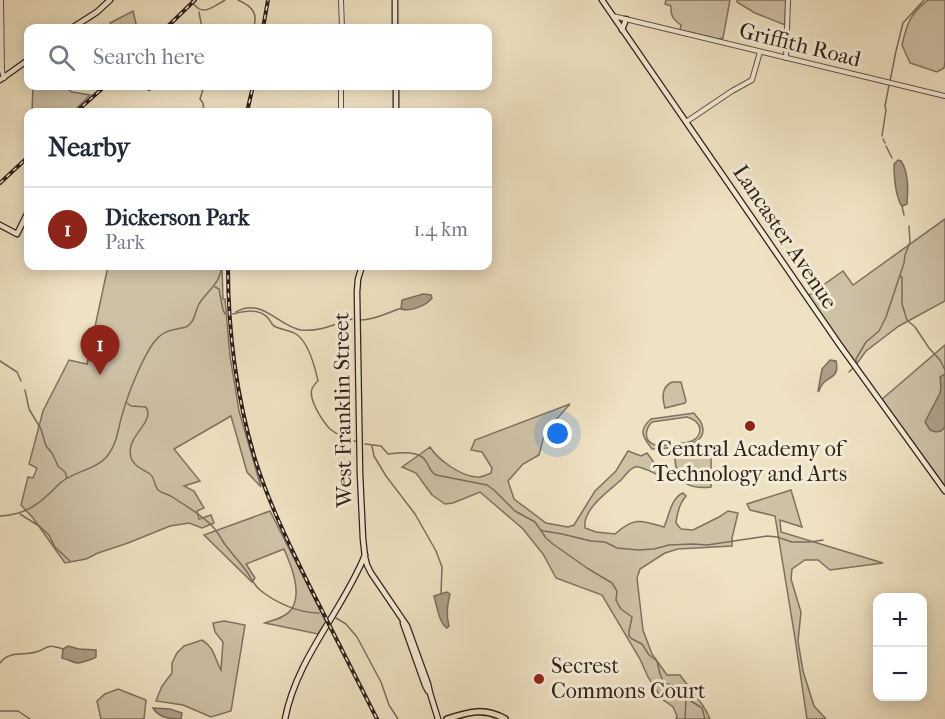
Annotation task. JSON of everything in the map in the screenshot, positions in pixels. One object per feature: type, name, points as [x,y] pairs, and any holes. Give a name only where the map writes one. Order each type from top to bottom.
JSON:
[{"type":"main road","points":[[78,24],[110,0]]},
{"type":"main road","points":[[395,0],[395,24]]},
{"type":"main road","name":"Lancaster Avenue","points":[[602,0],[839,344],[945,491]]},
{"type":"main road","points":[[622,30],[626,19]]},
{"type":"main road","points":[[2,79],[24,63]]},
{"type":"main road","points":[[396,90],[396,108]]},
{"type":"main road","points":[[0,225],[17,234],[24,220]]},
{"type":"main road","name":"West Franklin Street","points":[[361,270],[357,292],[360,474],[365,555]]},
{"type":"main road","points":[[365,555],[371,573],[410,632],[438,719]]},
{"type":"main road","points":[[285,719],[291,693],[302,667],[365,555]]},
{"type":"main road","points":[[402,618],[416,661],[430,693]]},
{"type":"main road","points":[[416,661],[423,670]]},
{"type":"main road","points":[[447,719],[471,711],[480,711],[491,712],[505,719]]},
{"type":"street","points":[[1,0],[2,79]]},
{"type":"street","points":[[341,0],[342,24]]},
{"type":"street","points":[[786,58],[788,0]]},
{"type":"street","name":"Griffith Road","points":[[613,16],[945,96]]},
{"type":"street","points":[[686,122],[752,80],[760,52]]},
{"type":"street","points":[[341,90],[341,108]]},
{"type":"shaded area","points":[[666,0],[730,0],[723,38],[718,39],[680,30],[681,25],[673,17],[671,6],[665,4]]},
{"type":"shaded area","points":[[737,0],[786,0],[785,25],[755,13]]},
{"type":"shaded area","points":[[928,0],[945,0],[945,61],[944,68],[937,72],[910,63],[902,45],[910,20]]},
{"type":"shaded area","points":[[133,11],[136,24],[110,24]]},
{"type":"shaded area","points":[[33,90],[69,90],[90,95],[77,108],[32,108]]},
{"type":"shaded area","points":[[898,160],[904,166],[907,182],[907,204],[903,206],[897,195],[895,180],[894,164]]},
{"type":"shaded area","points":[[945,219],[945,301],[899,326],[866,351],[856,365],[808,296],[843,271],[853,285]]},
{"type":"shaded area","points":[[107,270],[222,270],[223,299],[225,299],[230,356],[239,411],[261,487],[247,472],[231,416],[174,449],[200,481],[184,486],[194,491],[204,508],[197,511],[199,519],[211,515],[214,523],[202,528],[189,523],[170,526],[86,559],[65,563],[21,505],[28,477],[33,478],[37,468],[29,464],[43,411],[69,360],[87,364]]},
{"type":"shaded area","points":[[423,294],[431,295],[432,298],[426,304],[409,310],[401,309],[402,300]]},
{"type":"shaded area","points":[[945,345],[945,489],[881,400]]},
{"type":"shaded area","points":[[830,360],[836,361],[836,372],[824,382],[818,391],[822,369]]},
{"type":"shaded area","points":[[945,374],[945,427],[936,432],[930,430],[925,422],[940,393],[940,377]]},
{"type":"shaded area","points":[[681,382],[686,401],[665,408],[663,393],[668,384]]},
{"type":"shaded area","points":[[570,404],[545,432],[539,455],[523,464],[508,481],[514,499],[546,523],[568,527],[574,525],[595,491],[616,471],[628,451],[641,456],[647,453],[666,479],[638,467],[633,468],[592,507],[585,521],[585,528],[615,534],[633,522],[664,527],[673,503],[683,493],[686,496],[679,509],[676,523],[681,529],[693,530],[728,511],[738,513],[732,546],[678,549],[665,553],[640,569],[637,578],[643,630],[652,654],[667,675],[680,675],[700,701],[710,719],[676,719],[673,707],[662,699],[648,677],[640,659],[602,595],[556,578],[543,554],[523,529],[480,492],[445,504],[432,495],[416,473],[402,467],[430,447],[438,457],[457,470],[470,476],[484,476],[491,473],[492,468],[482,452],[471,450],[475,440]]},
{"type":"shaded area","points":[[694,413],[701,423],[703,433],[700,439],[685,446],[652,449],[643,434],[644,427],[651,419]],"holes":[[[687,417],[694,420],[700,429],[698,436],[692,441],[658,445],[648,441],[647,431],[652,422]]]},
{"type":"shaded area","points":[[707,451],[711,454],[711,487],[695,487],[684,482],[677,472],[675,456]]},
{"type":"shaded area","points":[[791,490],[802,527],[780,520],[781,532],[883,563],[830,570],[818,560],[805,560],[792,569],[791,579],[801,612],[798,641],[803,671],[814,706],[826,719],[807,719],[775,516],[750,510],[747,504]]},
{"type":"shaded area","points":[[270,511],[326,622],[318,634],[265,623],[286,615],[291,610],[296,596],[295,579],[284,549],[246,564],[255,578],[252,582],[204,535]]},
{"type":"shaded area","points":[[447,592],[450,594],[447,610],[449,626],[447,628],[440,618],[434,596]]},
{"type":"shaded area","points":[[224,621],[245,625],[231,711],[211,717],[183,705],[156,701],[162,686],[172,673],[172,663],[177,653],[184,646],[202,640],[212,650],[221,670],[223,642],[215,632],[213,623]]},
{"type":"shaded area","points":[[68,646],[96,650],[96,657],[77,663],[62,658],[63,649]]},
{"type":"shaded area","points":[[118,689],[146,700],[144,719],[101,719],[97,701],[105,694]]},
{"type":"shaded area","points":[[153,708],[170,709],[182,713],[181,719],[162,716]]},
{"type":"waterway","points":[[191,0],[202,10],[207,10],[225,0]]},
{"type":"waterway","points":[[238,0],[253,11],[255,24]]},
{"type":"waterway","points":[[890,81],[903,23],[924,0]]},
{"type":"waterway","points":[[199,12],[201,24]]},
{"type":"waterway","points":[[882,136],[889,85]]},
{"type":"waterway","points":[[203,90],[200,99],[204,108]]},
{"type":"waterway","points":[[883,139],[885,143]]},
{"type":"waterway","points":[[886,146],[892,158]]},
{"type":"waterway","points":[[902,206],[904,215]]},
{"type":"waterway","points":[[856,363],[866,342],[879,331],[886,317],[910,242],[909,226]]},
{"type":"waterway","points":[[0,516],[18,513],[32,507],[63,480],[97,464],[108,455],[116,440],[132,385],[149,349],[156,339],[170,330],[185,327],[191,323],[199,304],[219,277],[221,270]]},
{"type":"waterway","points":[[900,276],[902,277],[902,304],[907,320],[915,327],[945,370]]},
{"type":"waterway","points":[[215,287],[219,289],[225,314]]},
{"type":"waterway","points":[[236,312],[245,308],[262,310],[301,330],[321,329],[352,319]]},
{"type":"waterway","points":[[361,320],[402,308]]},
{"type":"waterway","points":[[233,314],[247,311],[260,313],[274,326],[294,333],[300,338],[310,355],[318,381],[311,393],[317,410],[330,429],[357,442]]},
{"type":"waterway","points":[[0,361],[17,372],[21,381]]},
{"type":"waterway","points":[[849,372],[852,369]]},
{"type":"waterway","points":[[25,390],[29,409],[41,429],[46,446],[67,478]]},
{"type":"waterway","points":[[127,403],[131,406],[146,407],[147,419],[131,444],[130,452],[134,463],[152,476],[158,490],[172,497],[210,524],[260,590],[288,606],[319,613]]},
{"type":"waterway","points":[[365,444],[381,446],[388,454],[418,455],[425,460],[436,475],[487,485],[515,511],[535,522],[553,544],[612,583],[617,591],[618,604],[632,617],[629,636],[642,644],[649,655],[657,661],[664,683],[676,686],[686,698],[702,708],[705,719]]},
{"type":"waterway","points":[[372,446],[374,456],[386,476],[415,514],[436,551],[442,567],[441,594]]},
{"type":"waterway","points":[[20,514],[49,535],[55,547],[70,561]]},
{"type":"waterway","points":[[541,530],[605,542],[617,548],[638,550],[669,545],[707,545],[767,536],[792,542],[823,540]]},
{"type":"waterway","points":[[336,618],[346,624],[357,637],[398,719]]},
{"type":"waterway","points":[[0,663],[12,655],[36,652],[53,646],[63,649]]},
{"type":"waterway","points":[[685,719],[686,699]]},
{"type":"waterway","points":[[0,711],[18,711],[30,719]]},
{"type":"railway","points":[[170,24],[195,0]]},
{"type":"railway","points":[[264,24],[268,0]]},
{"type":"railway","points":[[80,108],[101,90]]},
{"type":"railway","points":[[248,108],[252,90]]},
{"type":"railway","points":[[0,183],[24,161]]},
{"type":"railway","points":[[228,270],[234,363],[255,459],[288,541],[377,719]]},
{"type":"place","name":"Dickerson Park","points":[[100,375]]},
{"type":"place","name":"Central Academy of Technology and Arts","points":[[750,426]]},
{"type":"place","name":"Secrest Commons Court","points":[[539,679]]}]
